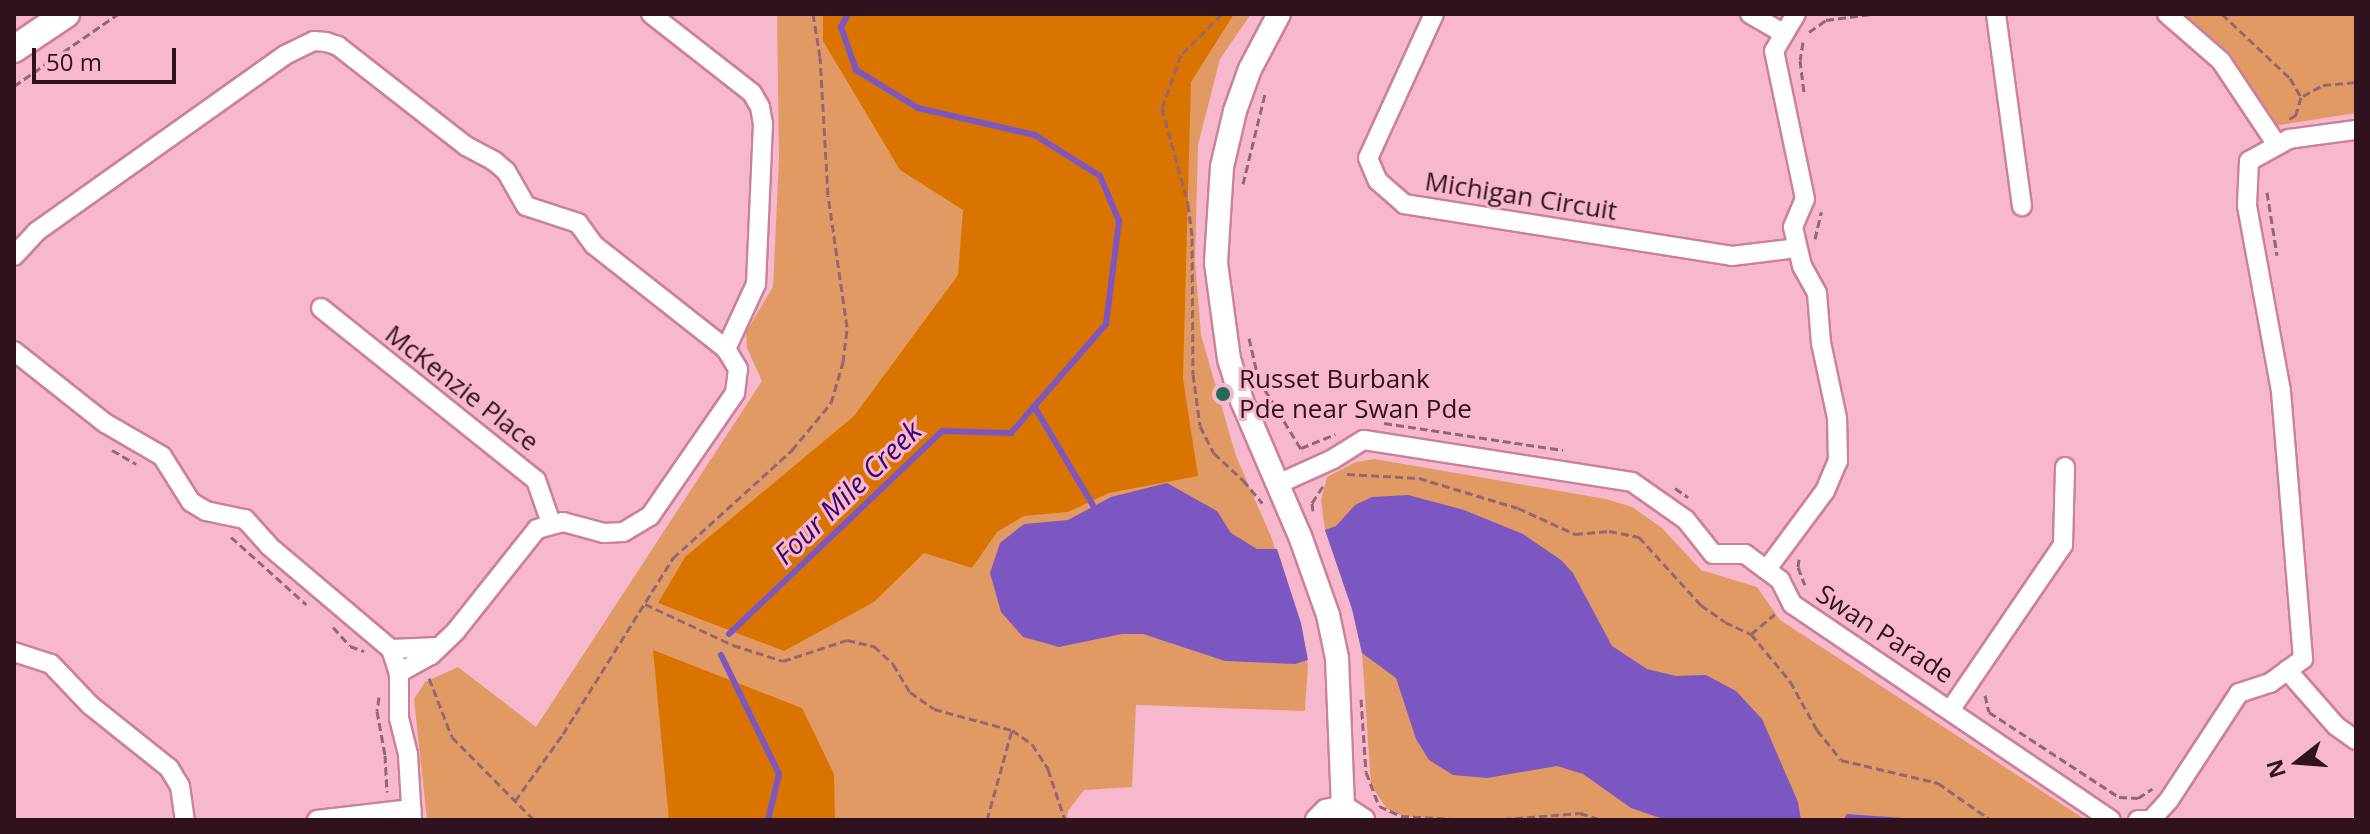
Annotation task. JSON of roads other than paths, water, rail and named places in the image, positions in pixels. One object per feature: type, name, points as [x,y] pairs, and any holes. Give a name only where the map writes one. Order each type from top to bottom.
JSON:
[{"type":"main road","points":[[14,49],[66,14]]},
{"type":"street","points":[[651,14],[752,93],[760,107],[763,124],[756,284],[726,349]]},
{"type":"street","points":[[1279,14],[1250,69],[1235,111],[1222,167],[1216,263],[1229,359],[1242,401],[1278,484],[1307,529],[1337,658],[1343,807]]},
{"type":"street","name":"Michigan Circuit","points":[[1434,14],[1368,158],[1378,181],[1404,204],[1732,256],[1805,246]]},
{"type":"street","points":[[1750,14],[1784,34]]},
{"type":"street","points":[[1767,569],[1825,491],[1838,461],[1837,418],[1821,343],[1817,293],[1802,266],[1805,246],[1793,227],[1805,199],[1774,51],[1796,14]]},
{"type":"street","points":[[1996,14],[2022,206]]},
{"type":"street","points":[[2167,14],[2221,61],[2277,145]]},
{"type":"street","points":[[14,256],[36,232],[285,55],[314,41],[326,42],[338,46],[466,146],[494,161],[506,171],[526,206],[578,223],[594,245],[726,349],[738,369],[735,393],[650,516],[623,532],[604,533],[578,524],[551,523],[537,529],[456,631],[422,660],[399,673]]},
{"type":"street","points":[[2138,820],[2151,820],[2169,800],[2239,693],[2270,683],[2303,659],[2282,407],[2247,205],[2249,161],[2289,139],[2356,130]]},
{"type":"street","name":"McKenzie Place","points":[[321,308],[536,480],[551,523]]},
{"type":"street","points":[[710,335],[742,312]]},
{"type":"street","points":[[14,351],[105,423],[162,456],[191,502],[206,511],[245,519],[269,546],[362,627],[399,673],[399,718],[408,755],[412,814],[317,820]]},
{"type":"street","name":"Swan Parade","points":[[1278,484],[1364,440],[1632,482],[1686,520],[1713,554],[1745,554],[1780,580],[1792,604],[2111,820]]},
{"type":"street","points":[[1951,709],[2063,545],[2065,467]]},
{"type":"street","points":[[382,652],[439,647]]},
{"type":"street","points":[[14,652],[51,664],[90,705],[169,768],[180,786],[185,820]]},
{"type":"street","points":[[2287,670],[2336,726],[2356,740]]},
{"type":"street","points":[[1317,820],[1326,811],[1343,807],[1363,820]]},
{"type":"waterway","name":"Four Mile Creek","points":[[729,634],[942,431],[1011,433],[1106,324],[1119,221],[1100,176],[1035,135],[918,108],[856,70],[841,27],[848,14]]},
{"type":"waterway","points":[[1034,406],[1094,507]]},
{"type":"waterway","name":"Four Mile Creek","points":[[721,655],[779,774],[768,820]]},
{"type":"place","name":"Russet Burbank Pde near Swan Pde","points":[[1223,394]]}]
